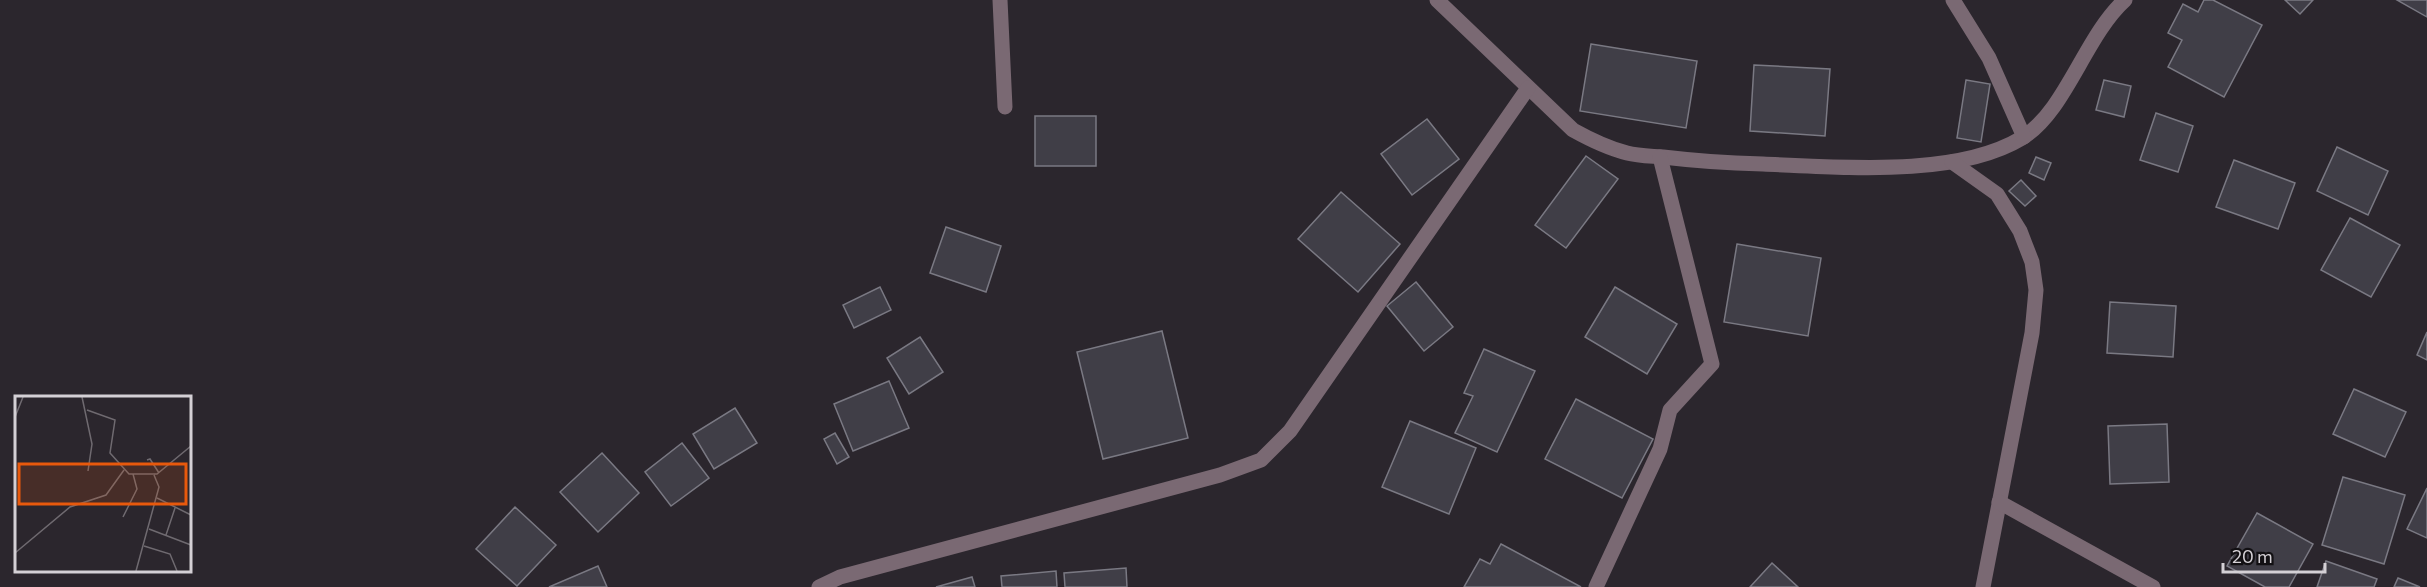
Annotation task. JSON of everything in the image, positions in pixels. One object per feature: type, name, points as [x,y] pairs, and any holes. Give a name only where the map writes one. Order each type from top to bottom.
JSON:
[{"type":"street","points":[[1000,0],[1005,108]]},
{"type":"street","points":[[1437,0],[1573,130],[1598,145],[1629,154],[1710,162],[1877,168],[1952,162],[2004,147],[2024,137],[2045,118],[2109,16],[2125,0]]},
{"type":"street","points":[[1953,0],[1989,58],[2024,137]]},
{"type":"street","points":[[819,587],[840,578],[1220,475],[1261,460],[1290,431],[1528,88]]},
{"type":"street","points":[[1596,587],[1660,449],[1670,410],[1712,364],[1660,156]]},
{"type":"street","points":[[1952,162],[1997,194],[2020,231],[2032,262],[2036,290],[2032,333],[1983,587]]},
{"type":"street","points":[[1999,502],[2153,587]]},
{"type":"building","points":[[2204,0],[2213,0],[2262,25],[2224,97],[2168,67],[2182,40],[2168,33],[2183,4],[2198,12]]},
{"type":"building","points":[[2285,0],[2313,0],[2300,14]]},
{"type":"building","points":[[2397,0],[2427,0],[2427,17]]},
{"type":"building","points":[[1591,44],[1697,61],[1686,128],[1580,111]]},
{"type":"building","points":[[1754,65],[1830,69],[1825,136],[1750,131]]},
{"type":"building","points":[[1966,80],[1990,84],[1981,142],[1957,138]]},
{"type":"building","points":[[2104,80],[2131,86],[2124,117],[2096,110]]},
{"type":"building","points":[[2156,113],[2193,126],[2178,172],[2140,160]]},
{"type":"building","points":[[1035,116],[1096,116],[1096,166],[1035,166]]},
{"type":"building","points":[[1427,119],[1459,159],[1412,195],[1381,154]]},
{"type":"building","points":[[2337,147],[2388,171],[2368,215],[2317,191]]},
{"type":"building","points":[[1586,156],[1618,179],[1566,248],[1535,225]]},
{"type":"building","points":[[2036,157],[2051,163],[2044,180],[2029,173]]},
{"type":"building","points":[[2234,160],[2295,183],[2278,229],[2216,207]]},
{"type":"building","points":[[2021,180],[2036,196],[2025,206],[2009,191]]},
{"type":"building","points":[[1341,192],[1400,244],[1358,292],[1298,239]]},
{"type":"building","points":[[2350,218],[2400,245],[2371,297],[2321,270]]},
{"type":"building","points":[[946,227],[1001,246],[986,292],[930,273]]},
{"type":"building","points":[[1737,244],[1821,258],[1808,336],[1724,322]]},
{"type":"building","points":[[1416,282],[1453,327],[1424,351],[1387,306]]},
{"type":"building","points":[[880,287],[891,310],[854,328],[843,305]]},
{"type":"building","points":[[1615,287],[1677,324],[1647,374],[1585,337]]},
{"type":"building","points":[[2110,302],[2176,306],[2173,357],[2107,353]]},
{"type":"building","points":[[1162,331],[1188,438],[1103,459],[1077,352]]},
{"type":"building","points":[[2427,332],[2427,360],[2417,355]]},
{"type":"building","points":[[920,337],[943,372],[909,394],[887,358]]},
{"type":"building","points":[[1484,349],[1535,371],[1497,452],[1455,433],[1473,396],[1464,393]]},
{"type":"building","points":[[889,381],[909,428],[853,451],[834,404]]},
{"type":"building","points":[[2354,389],[2406,412],[2385,457],[2333,434]]},
{"type":"building","points":[[1576,399],[1653,439],[1622,498],[1545,459]]},
{"type":"building","points":[[735,408],[757,443],[714,469],[693,434]]},
{"type":"building","points":[[1410,421],[1476,448],[1449,514],[1382,487]]},
{"type":"building","points":[[2167,424],[2169,482],[2110,484],[2108,426]]},
{"type":"building","points":[[835,433],[849,457],[837,464],[824,439]]},
{"type":"building","points":[[682,443],[709,478],[671,506],[645,472]]},
{"type":"building","points":[[602,453],[639,493],[598,532],[560,492]]},
{"type":"building","points":[[2343,477],[2405,495],[2384,564],[2322,545]]},
{"type":"building","points":[[2427,488],[2427,538],[2407,529]]},
{"type":"building","points":[[515,507],[556,545],[517,586],[476,549]]},
{"type":"building","points":[[2257,513],[2313,544],[2289,587],[2265,587],[2227,566]]},
{"type":"building","points":[[1501,544],[1581,587],[1464,587],[1480,559],[1490,564]]},
{"type":"building","points":[[2326,561],[2377,579],[2374,587],[2317,587]]},
{"type":"building","points":[[1772,563],[1798,587],[1750,587]]},
{"type":"building","points":[[598,566],[607,587],[549,587]]},
{"type":"building","points":[[1126,568],[1127,587],[1065,587],[1064,573]]},
{"type":"building","points":[[1056,571],[1057,587],[1002,587],[1001,576]]},
{"type":"building","points":[[972,577],[975,587],[936,587]]},
{"type":"building","points":[[2398,578],[2420,587],[2394,587]]}]
